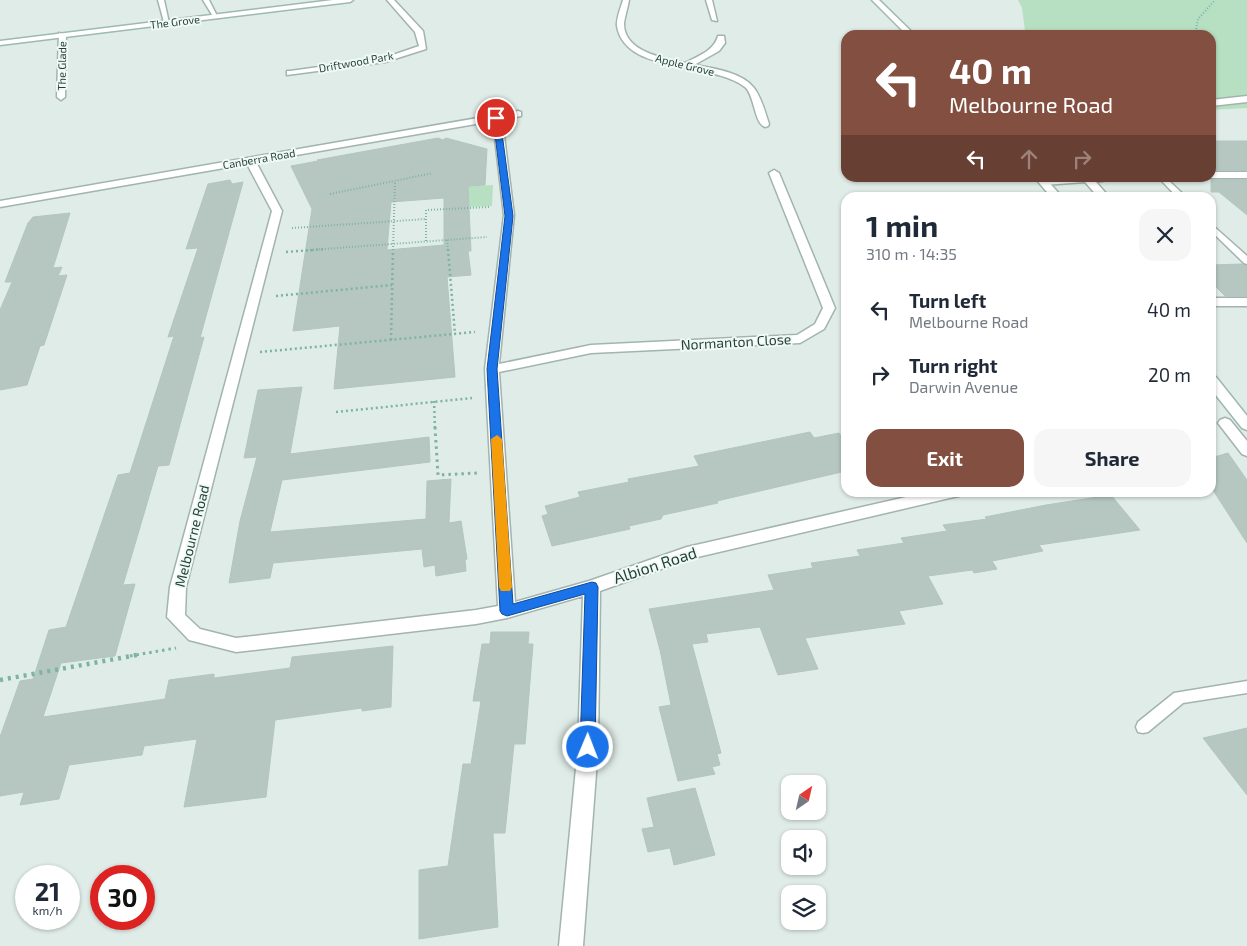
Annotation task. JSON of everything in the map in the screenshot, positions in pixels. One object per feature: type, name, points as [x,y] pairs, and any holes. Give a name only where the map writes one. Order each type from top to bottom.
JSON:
[{"type":"street","name":"The Grove","points":[[0,43],[350,0]]},
{"type":"street","name":"Driftwood Park","points":[[290,73],[385,60],[423,47],[419,31],[390,0]]},
{"type":"street","name":"Apple Grove","points":[[626,0],[620,29],[625,41],[642,54],[730,77],[749,86],[754,94],[765,124]]},
{"type":"street","points":[[876,0],[906,30]]},
{"type":"street","name":"The Glade","points":[[61,97],[62,36]]},
{"type":"street","points":[[687,65],[716,49],[721,43],[720,38]]},
{"type":"street","points":[[1216,102],[1247,99]]},
{"type":"street","name":"Canberra Road","points":[[4,206],[250,160],[518,114]]},
{"type":"street","points":[[496,118],[509,216],[492,369],[507,611]]},
{"type":"street","name":"Melbourne Road","points":[[250,160],[277,211],[178,587],[176,617],[196,635],[236,645],[476,617],[507,611],[592,587]]},
{"type":"street","points":[[1216,175],[1247,174]]},
{"type":"street","name":"Normanton Close","points":[[492,369],[591,349],[800,339],[820,326],[829,308],[773,179]]},
{"type":"street","points":[[1044,182],[1053,192]]},
{"type":"street","points":[[1091,182],[1100,192]]},
{"type":"street","points":[[1216,302],[1247,302]]},
{"type":"street","points":[[1216,386],[1244,422]]},
{"type":"street","points":[[1218,425],[1244,422]]},
{"type":"street","points":[[1218,425],[1247,451]]},
{"type":"street","name":"Albion Road","points":[[592,587],[687,553],[932,497]]},
{"type":"street","points":[[571,946],[588,747],[592,587]]},
{"type":"lane","points":[[161,0],[167,22]]},
{"type":"lane","points":[[206,0],[216,17]]},
{"type":"lane","points":[[709,0],[715,20]]},
{"type":"lane","points":[[1166,182],[1176,192]]},
{"type":"lane","points":[[1216,231],[1247,261]]},
{"type":"lane","points":[[1143,727],[1179,697],[1247,687]]},
{"type":"path","points":[[1196,30],[1198,19],[1215,0]]},
{"type":"path","points":[[330,194],[433,173]]},
{"type":"path","points":[[391,340],[395,181]]},
{"type":"path","points":[[426,241],[426,210],[508,206]]},
{"type":"path","points":[[272,230],[426,219]]},
{"type":"path","points":[[266,253],[507,235]]},
{"type":"path","points":[[447,239],[455,334]]},
{"type":"path","points":[[254,298],[392,285]]},
{"type":"path","points":[[239,354],[497,330]]},
{"type":"path","points":[[336,412],[494,395]]},
{"type":"path","points":[[434,401],[438,475],[499,472]]},
{"type":"path","points":[[0,680],[174,650],[196,635]]},
{"type":"green space","points":[[1018,0],[1247,0],[1247,108],[1216,110],[1216,30],[1025,30],[1022,8]]},
{"type":"green space","points":[[493,185],[492,206],[445,208],[446,187]]},
{"type":"building","points":[[438,138],[443,140],[446,138],[487,149],[485,185],[468,186],[471,251],[468,251],[471,275],[447,277],[455,377],[334,389],[340,326],[293,331],[312,209],[291,166]],"holes":[[[444,198],[444,245],[387,250],[391,202]]]},
{"type":"building","points":[[1216,141],[1247,141],[1247,170],[1216,170]]},
{"type":"building","points":[[230,180],[232,184],[243,182],[200,338],[204,337],[169,465],[158,466],[123,585],[135,584],[115,656],[61,663],[43,717],[165,699],[169,680],[214,674],[214,678],[290,668],[292,657],[393,646],[391,707],[362,711],[362,708],[275,720],[266,797],[184,807],[197,739],[144,746],[142,755],[69,765],[59,799],[20,805],[24,792],[0,796],[0,737],[20,681],[33,679],[49,630],[66,627],[118,475],[130,473],[174,336],[168,337],[198,248],[186,249],[208,184]]},
{"type":"building","points":[[1216,180],[1247,180],[1247,215],[1219,192],[1211,192],[1211,182],[1216,182]]},
{"type":"building","points":[[70,213],[53,268],[62,267],[58,276],[67,275],[44,345],[40,346],[27,385],[0,390],[0,310],[12,282],[5,282],[28,223],[33,217]]},
{"type":"building","points":[[1242,264],[1247,266],[1247,296],[1225,296],[1216,287],[1216,265]]},
{"type":"building","points":[[302,387],[290,454],[429,437],[430,462],[282,480],[270,532],[426,519],[427,481],[451,479],[449,523],[461,521],[467,559],[465,560],[466,571],[436,576],[435,565],[424,567],[422,549],[273,563],[270,578],[229,583],[240,521],[257,457],[244,458],[258,390]]},
{"type":"building","points":[[810,432],[814,438],[839,433],[841,436],[841,472],[663,515],[661,519],[629,526],[630,529],[552,546],[542,516],[548,514],[545,506],[580,497],[578,492],[629,482],[628,479],[699,466],[694,456]]},
{"type":"building","points":[[1228,453],[1247,480],[1247,543],[1216,495],[1216,457]]},
{"type":"building","points":[[1098,497],[1113,497],[1140,530],[1039,545],[1043,551],[992,561],[997,569],[974,573],[972,570],[928,576],[943,604],[899,611],[905,624],[805,638],[818,669],[778,675],[760,627],[706,634],[708,642],[692,644],[721,753],[717,754],[720,765],[712,767],[715,774],[678,781],[659,707],[671,705],[660,650],[649,609],[774,590],[768,575],[813,568],[811,563],[860,556],[857,550],[904,543],[901,538],[947,531],[943,525],[987,519],[985,517]]},
{"type":"building","points":[[491,632],[529,632],[528,644],[533,644],[525,744],[514,744],[505,833],[493,833],[498,927],[419,939],[419,870],[448,866],[463,764],[471,764],[481,701],[473,701],[482,644],[490,644]]},
{"type":"building","points":[[1247,728],[1247,795],[1203,738]]},
{"type":"building","points":[[695,788],[715,855],[674,865],[670,848],[648,852],[642,829],[654,827],[647,798]]},
{"type":"slow traffic","points":[[497,439],[506,587]]},
{"type":"route","points":[[496,118],[509,216],[492,369],[507,611],[592,587],[588,747]]}]
